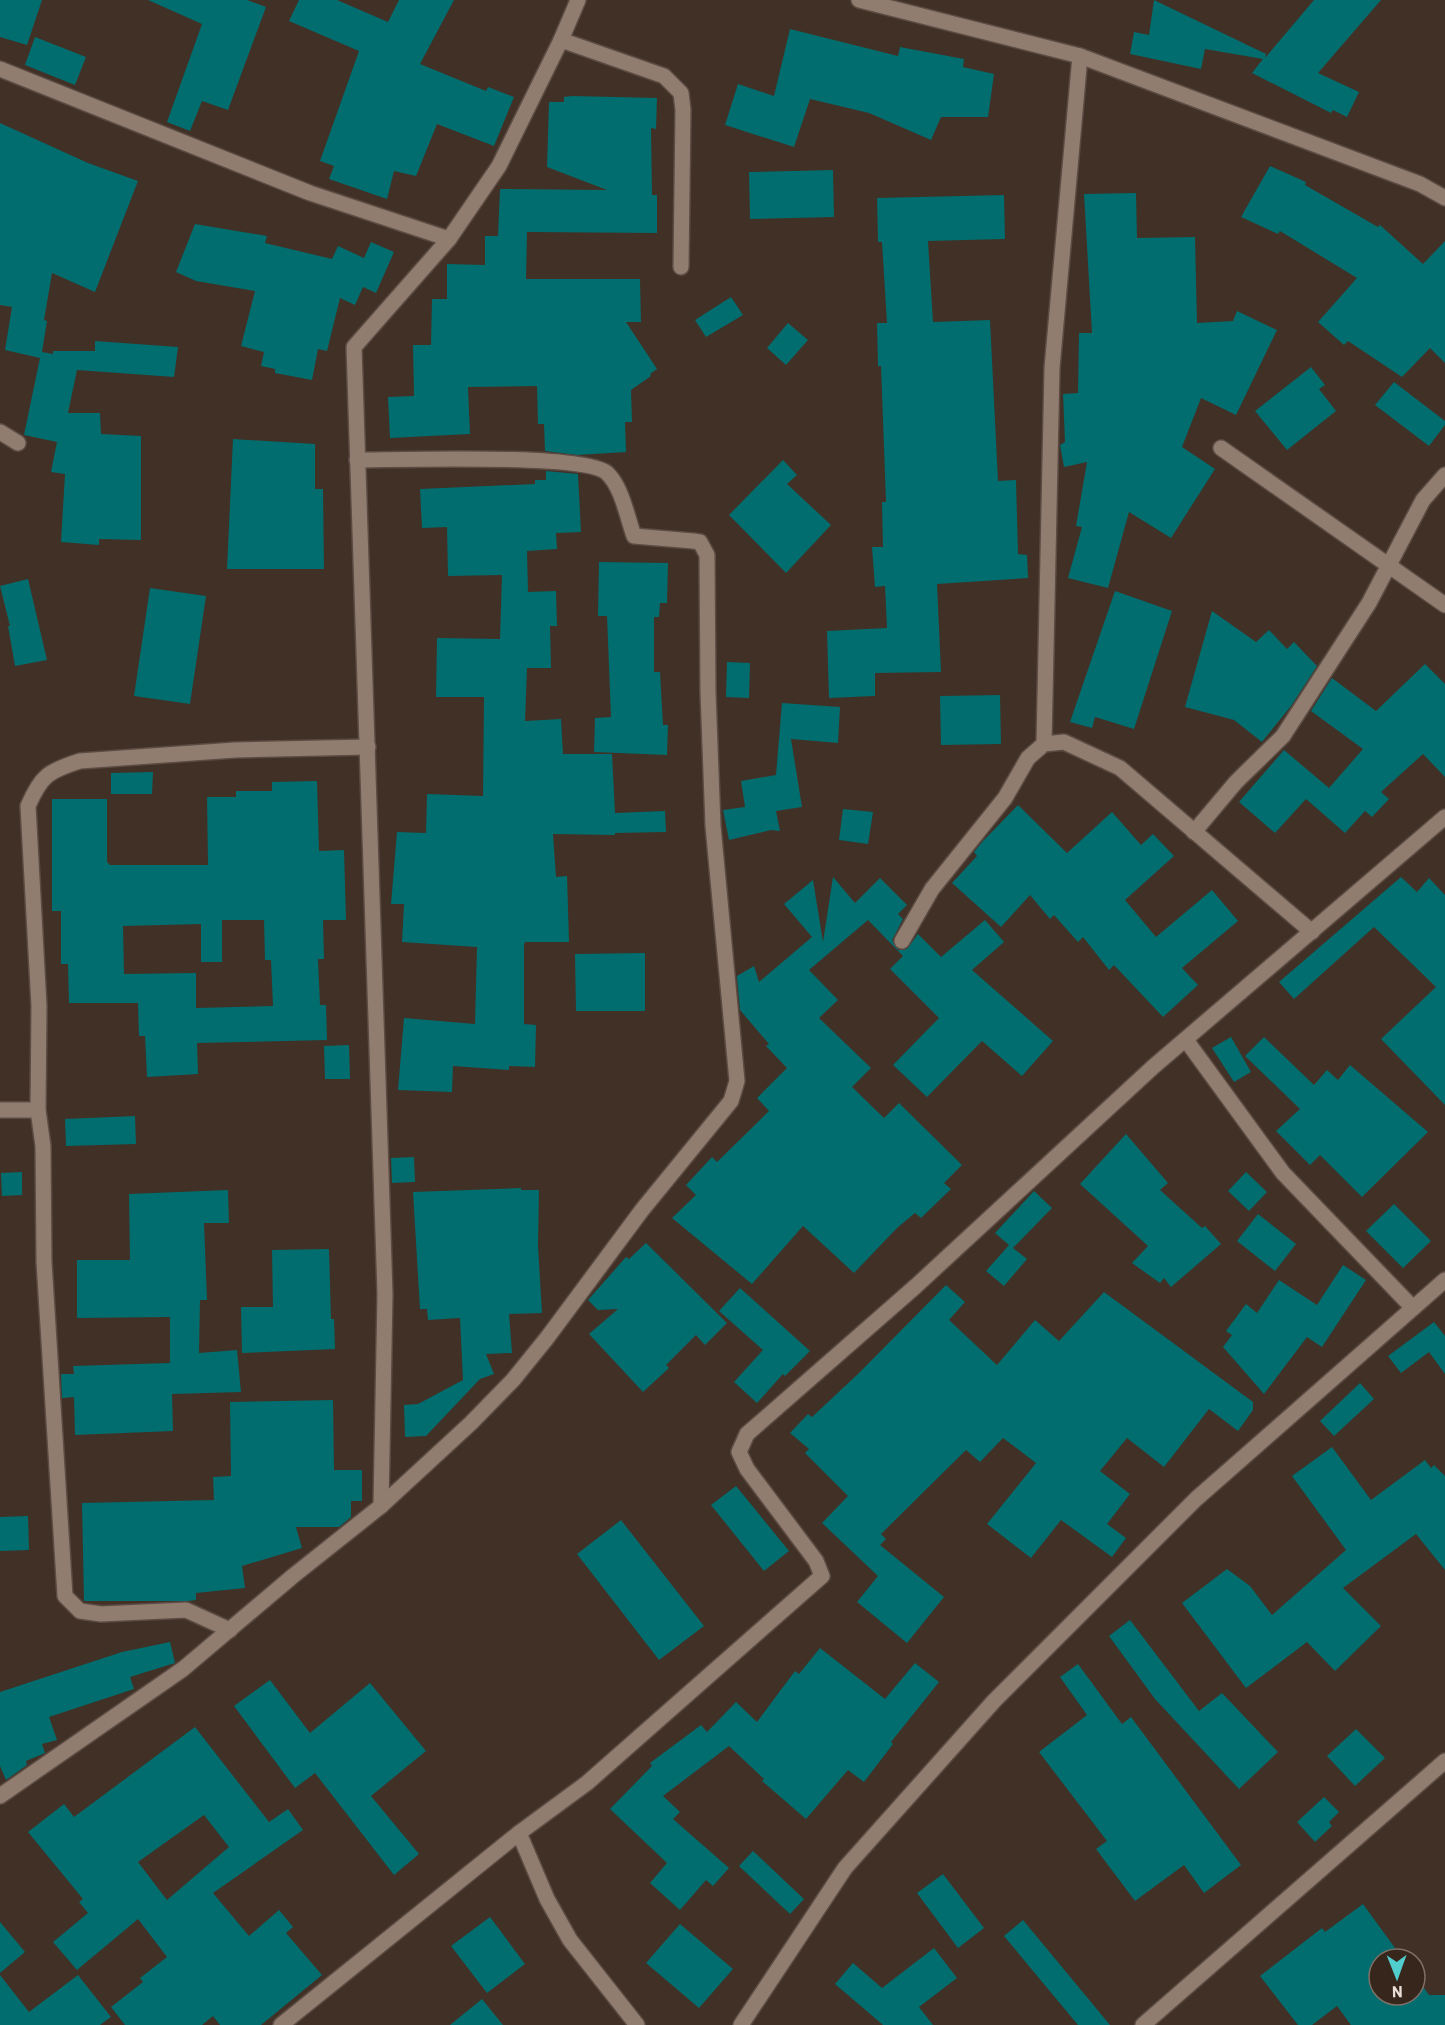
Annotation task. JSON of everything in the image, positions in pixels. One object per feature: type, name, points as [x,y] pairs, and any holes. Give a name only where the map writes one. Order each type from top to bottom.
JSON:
[{"type":"street","points":[[381,1506],[385,1294],[354,347],[449,239],[499,166],[561,40],[578,0]]},
{"type":"street","points":[[859,0],[1080,56],[1420,184],[1445,198]]},
{"type":"street","points":[[561,40],[664,76],[681,93],[683,110],[681,267]]},
{"type":"street","points":[[1044,744],[1052,369],[1080,56]]},
{"type":"street","points":[[0,69],[310,193],[449,239]]},
{"type":"street","points":[[0,432],[18,442]]},
{"type":"street","points":[[1221,447],[1445,605]]},
{"type":"street","points":[[0,1796],[183,1669],[381,1506],[471,1423],[513,1380],[642,1210],[731,1101],[737,1081],[713,826],[708,692],[707,555],[704,548],[700,542],[634,536],[615,484],[606,472],[593,466],[530,461],[357,460]]},
{"type":"street","points":[[1194,832],[1236,782],[1283,736],[1369,603],[1423,500],[1445,475]]},
{"type":"street","points":[[902,941],[932,889],[1005,798],[1028,758],[1044,744],[1064,742],[1120,768],[1312,932]]},
{"type":"street","points":[[230,1630],[186,1610],[101,1614],[80,1611],[65,1596],[44,1262],[43,1146],[38,1110],[39,1006],[28,806],[39,782],[56,768],[80,761],[235,750],[368,747]]},
{"type":"street","points":[[281,2025],[519,1833],[587,1783],[822,1576],[816,1561],[747,1469],[739,1452],[747,1434],[916,1286],[1186,1040],[1445,817]]},
{"type":"street","points":[[1186,1040],[1283,1173],[1413,1308]]},
{"type":"street","points":[[0,1110],[38,1110]]},
{"type":"street","points":[[741,2025],[845,1868],[994,1701],[1196,1499],[1413,1308],[1442,1288]]},
{"type":"street","points":[[1143,2025],[1445,1761]]},
{"type":"street","points":[[519,1833],[547,1899],[570,1940],[637,2025]]},
{"type":"building","points":[[0,0],[42,0],[27,45],[0,37]]},
{"type":"building","points":[[148,0],[247,0],[266,7],[228,110],[202,101],[190,131],[167,122],[202,24]]},
{"type":"building","points":[[299,0],[337,0],[388,22],[399,0],[454,0],[420,64],[486,91],[488,87],[514,97],[494,146],[437,124],[416,176],[394,171],[387,199],[329,179],[334,166],[320,161],[359,51],[289,21]]},
{"type":"building","points":[[1154,0],[1266,54],[1265,58],[1314,0],[1381,0],[1318,73],[1359,92],[1347,117],[1333,110],[1331,113],[1252,73],[1263,59],[1205,49],[1201,69],[1130,54],[1134,32],[1149,35]]},
{"type":"building","points":[[790,29],[898,56],[900,47],[964,59],[963,67],[994,74],[988,117],[941,117],[931,140],[869,113],[810,99],[794,147],[725,125],[738,84],[774,96]]},
{"type":"building","points":[[35,37],[86,57],[75,85],[25,65]]},
{"type":"building","points":[[564,97],[657,98],[656,129],[651,128],[652,195],[657,195],[657,233],[527,232],[526,279],[640,279],[641,322],[626,322],[657,369],[631,390],[632,422],[625,422],[626,452],[577,455],[545,451],[544,424],[538,424],[537,386],[468,387],[470,434],[390,438],[388,397],[414,396],[413,345],[431,345],[432,299],[447,299],[447,264],[485,265],[485,236],[498,236],[500,189],[607,190],[547,167],[549,102],[564,102]]},
{"type":"building","points":[[0,123],[88,163],[138,181],[95,292],[52,273],[44,320],[47,321],[42,352],[53,354],[53,351],[95,351],[95,341],[178,347],[174,377],[77,370],[68,413],[100,413],[101,434],[141,436],[141,540],[99,539],[99,545],[61,542],[65,474],[51,472],[57,442],[24,435],[40,358],[5,350],[12,307],[0,305]]},
{"type":"building","points":[[1270,166],[1306,182],[1305,185],[1378,227],[1380,225],[1423,264],[1445,241],[1445,363],[1430,348],[1402,377],[1348,341],[1344,345],[1318,322],[1357,278],[1280,231],[1278,234],[1241,217]]},
{"type":"building","points":[[833,170],[834,217],[750,219],[749,172]]},
{"type":"building","points":[[1136,193],[1137,238],[1195,237],[1197,323],[1233,321],[1237,311],[1277,330],[1236,415],[1201,398],[1182,447],[1215,469],[1171,538],[1129,512],[1108,588],[1068,578],[1082,527],[1076,526],[1087,462],[1064,467],[1060,445],[1065,442],[1063,394],[1078,393],[1079,333],[1092,333],[1084,194]]},
{"type":"building","points":[[1004,195],[1005,239],[928,241],[933,322],[990,320],[998,481],[1016,480],[1018,554],[1027,555],[1028,578],[937,584],[941,672],[875,673],[875,696],[829,698],[827,631],[887,628],[885,586],[875,587],[872,547],[883,547],[882,502],[886,502],[881,366],[878,366],[877,323],[887,323],[882,242],[878,242],[877,198]]},
{"type":"building","points":[[195,224],[267,236],[265,243],[332,259],[338,246],[364,258],[371,242],[394,252],[376,293],[363,287],[355,305],[340,298],[327,351],[318,349],[312,380],[275,373],[275,369],[261,366],[264,352],[241,346],[255,291],[196,281],[176,272]]},
{"type":"building","points":[[731,297],[743,315],[706,337],[695,320]]},
{"type":"building","points":[[788,323],[808,340],[786,365],[767,348]]},
{"type":"building","points":[[1311,367],[1325,385],[1319,389],[1336,411],[1287,450],[1255,411]]},
{"type":"building","points":[[1394,382],[1445,421],[1445,425],[1429,446],[1375,405]]},
{"type":"building","points":[[233,439],[315,444],[315,489],[323,489],[324,569],[227,569]]},
{"type":"building","points":[[783,460],[797,475],[787,484],[831,525],[786,573],[729,515]]},
{"type":"building","points":[[546,471],[578,474],[581,532],[556,533],[557,549],[527,551],[528,592],[556,591],[557,626],[550,626],[551,668],[527,668],[525,721],[561,719],[563,754],[612,754],[615,813],[665,811],[666,832],[615,833],[615,835],[553,834],[556,877],[567,876],[569,942],[525,942],[524,945],[524,1024],[536,1025],[535,1067],[509,1066],[509,1070],[453,1066],[452,1092],[398,1090],[404,1018],[475,1024],[477,947],[402,942],[404,904],[391,904],[397,832],[426,833],[427,794],[483,796],[484,697],[436,697],[437,638],[500,639],[502,575],[448,576],[447,527],[422,528],[420,489],[535,484],[535,480],[546,480]]},
{"type":"building","points":[[599,562],[668,563],[667,603],[660,603],[659,617],[654,617],[654,672],[660,672],[663,725],[668,725],[667,755],[594,752],[595,718],[611,717],[607,616],[598,616]]},
{"type":"building","points":[[28,579],[47,660],[15,666],[8,626],[10,626],[0,586]]},
{"type":"building","points":[[150,588],[206,596],[190,704],[134,696]]},
{"type":"building","points":[[1115,591],[1172,611],[1134,729],[1095,717],[1092,728],[1070,722]]},
{"type":"building","points":[[1212,611],[1256,642],[1269,630],[1287,649],[1294,642],[1317,666],[1291,706],[1262,742],[1234,720],[1185,707]]},
{"type":"building","points":[[727,662],[750,663],[749,698],[726,697]]},
{"type":"building","points":[[1425,664],[1445,684],[1445,777],[1423,754],[1381,792],[1389,799],[1372,817],[1365,811],[1345,833],[1306,799],[1275,833],[1239,802],[1284,750],[1329,788],[1363,749],[1311,711],[1332,678],[1376,711]]},
{"type":"building","points":[[1000,695],[1001,744],[941,745],[940,696]]},
{"type":"building","points":[[782,703],[840,707],[838,743],[791,739],[802,807],[776,811],[780,831],[771,830],[729,840],[723,810],[745,807],[741,781],[776,775]]},
{"type":"building","points":[[153,772],[152,794],[111,794],[111,773]]},
{"type":"building","points":[[317,781],[319,851],[344,850],[346,920],[323,920],[324,959],[318,959],[320,1005],[326,1005],[327,1040],[197,1043],[198,1074],[147,1077],[145,1036],[139,1036],[138,1003],[69,1003],[68,964],[61,964],[61,911],[52,911],[52,799],[107,799],[107,862],[110,865],[208,865],[207,797],[236,797],[236,791],[272,791],[272,782]],"holes":[[[222,920],[264,920],[265,960],[271,960],[273,1006],[196,1008],[196,973],[124,974],[123,926],[201,924],[201,962],[222,962]]]},
{"type":"building","points":[[1018,805],[1067,853],[1112,812],[1141,845],[1153,834],[1174,856],[1125,900],[1156,937],[1212,890],[1238,921],[1182,968],[1198,985],[1163,1017],[1114,965],[1109,970],[1083,937],[1078,942],[1054,915],[1050,919],[1030,895],[1001,927],[952,883],[977,856],[974,852],[983,841]]},
{"type":"building","points":[[843,809],[873,812],[868,844],[839,840]]},
{"type":"building","points":[[833,877],[855,903],[880,878],[907,905],[898,914],[903,919],[892,940],[898,950],[907,949],[918,934],[941,957],[985,920],[1004,942],[972,970],[1053,1041],[1022,1076],[982,1041],[927,1097],[893,1065],[939,1018],[890,969],[903,956],[868,920],[809,970],[838,1000],[819,1018],[871,1068],[852,1087],[884,1118],[899,1103],[962,1165],[944,1183],[951,1189],[921,1218],[915,1213],[897,1228],[854,1273],[803,1226],[752,1284],[672,1218],[696,1195],[686,1185],[712,1157],[717,1162],[769,1111],[757,1098],[787,1068],[766,1046],[769,1044],[740,1010],[737,976],[754,966],[759,982],[812,937],[784,904],[813,880],[823,942]]},
{"type":"building","points":[[1401,877],[1417,892],[1429,878],[1445,895],[1445,1105],[1381,1039],[1436,987],[1374,927],[1294,999],[1279,982]]},
{"type":"building","points":[[645,953],[645,1011],[576,1011],[575,954]]},
{"type":"building","points":[[1231,1037],[1251,1072],[1234,1082],[1212,1048]]},
{"type":"building","points":[[1264,1037],[1314,1085],[1327,1070],[1338,1080],[1350,1065],[1428,1132],[1362,1197],[1320,1155],[1310,1165],[1276,1131],[1300,1109],[1245,1056]]},
{"type":"building","points":[[349,1045],[350,1079],[325,1079],[324,1046]]},
{"type":"building","points":[[135,1116],[136,1144],[66,1146],[65,1119]]},
{"type":"building","points":[[1126,1134],[1168,1183],[1160,1190],[1202,1228],[1205,1226],[1221,1244],[1171,1287],[1164,1278],[1160,1283],[1132,1263],[1148,1246],[1080,1184]]},
{"type":"building","points":[[414,1157],[415,1182],[392,1183],[391,1158]]},
{"type":"building","points":[[22,1172],[22,1195],[2,1196],[1,1173]]},
{"type":"building","points":[[1246,1172],[1267,1192],[1249,1211],[1228,1191]]},
{"type":"building","points":[[521,1188],[521,1190],[539,1190],[538,1246],[542,1313],[509,1314],[512,1353],[486,1354],[494,1374],[480,1379],[426,1436],[405,1437],[404,1405],[418,1404],[463,1380],[460,1318],[428,1320],[427,1309],[420,1309],[413,1192]]},
{"type":"building","points":[[228,1190],[229,1223],[204,1223],[207,1300],[200,1300],[199,1353],[237,1350],[241,1392],[172,1394],[173,1431],[75,1435],[74,1397],[62,1398],[61,1374],[74,1374],[73,1366],[170,1363],[170,1317],[77,1318],[77,1260],[130,1260],[129,1194]]},
{"type":"building","points":[[1034,1191],[1052,1208],[1013,1248],[1027,1259],[1004,1286],[986,1271],[1009,1245],[995,1233]]},
{"type":"building","points":[[1394,1204],[1431,1241],[1403,1268],[1366,1231]]},
{"type":"building","points":[[1258,1214],[1296,1244],[1275,1271],[1237,1241]]},
{"type":"building","points":[[646,1243],[727,1323],[705,1345],[696,1335],[666,1365],[669,1368],[643,1392],[589,1334],[618,1309],[598,1310],[588,1300],[626,1257],[629,1259]]},
{"type":"building","points":[[329,1249],[331,1319],[334,1319],[335,1349],[242,1353],[241,1307],[273,1307],[272,1250]]},
{"type":"building","points":[[1343,1265],[1366,1280],[1322,1347],[1307,1337],[1264,1394],[1223,1347],[1232,1335],[1226,1331],[1246,1304],[1257,1313],[1279,1280],[1317,1305]]},
{"type":"building","points":[[946,1285],[965,1302],[949,1320],[997,1365],[1035,1320],[1059,1341],[1104,1292],[1253,1402],[1253,1410],[1238,1431],[1209,1409],[1164,1467],[1127,1438],[1100,1471],[1130,1494],[1107,1524],[1126,1538],[1112,1557],[1061,1520],[1031,1558],[987,1524],[1036,1463],[1003,1438],[980,1462],[966,1450],[881,1534],[886,1539],[880,1545],[944,1597],[907,1643],[857,1602],[878,1576],[822,1523],[848,1496],[805,1453],[809,1449],[790,1433],[808,1414],[812,1417],[859,1373]]},
{"type":"building","points":[[740,1288],[810,1351],[785,1376],[783,1374],[757,1403],[734,1382],[763,1350],[719,1311]]},
{"type":"building","points":[[1434,1322],[1445,1336],[1445,1374],[1429,1352],[1401,1373],[1388,1356]]},
{"type":"building","points":[[1360,1383],[1374,1399],[1334,1436],[1320,1421]]},
{"type":"building","points":[[333,1400],[334,1470],[362,1470],[362,1501],[351,1501],[351,1517],[339,1527],[296,1527],[302,1548],[242,1566],[245,1588],[196,1593],[196,1600],[188,1601],[84,1601],[82,1503],[214,1500],[213,1477],[231,1476],[230,1402]]},
{"type":"building","points":[[1332,1447],[1371,1500],[1425,1460],[1431,1468],[1434,1465],[1445,1476],[1445,1570],[1416,1534],[1343,1588],[1381,1626],[1335,1671],[1307,1642],[1246,1688],[1182,1603],[1227,1569],[1250,1586],[1272,1615],[1346,1550],[1292,1476]]},
{"type":"building","points":[[736,1486],[789,1551],[764,1571],[711,1505]]},
{"type":"building","points":[[28,1516],[29,1550],[0,1551],[0,1517]]},
{"type":"building","points":[[621,1520],[704,1626],[659,1660],[577,1554]]},
{"type":"building","points":[[1130,1620],[1199,1711],[1222,1693],[1278,1752],[1239,1789],[1155,1699],[1109,1636]]},
{"type":"building","points":[[170,1642],[175,1663],[130,1677],[134,1689],[49,1717],[57,1740],[42,1744],[45,1753],[26,1761],[27,1765],[6,1780],[0,1766],[0,1692],[122,1652]]},
{"type":"building","points":[[820,1648],[885,1699],[915,1663],[939,1682],[891,1742],[893,1744],[864,1782],[848,1770],[806,1819],[762,1781],[764,1779],[729,1746],[663,1796],[680,1812],[673,1819],[729,1868],[713,1886],[706,1880],[680,1910],[650,1883],[667,1863],[610,1809],[652,1766],[650,1763],[701,1725],[707,1732],[736,1702],[757,1722],[795,1671],[799,1674]]},
{"type":"building","points":[[1078,1664],[1122,1724],[1131,1717],[1241,1865],[1204,1893],[1184,1865],[1135,1901],[1096,1849],[1107,1841],[1039,1752],[1087,1715],[1060,1677]]},
{"type":"building","points":[[270,1680],[310,1733],[370,1683],[426,1751],[371,1796],[419,1854],[394,1875],[315,1773],[295,1788],[234,1706]]},
{"type":"building","points":[[195,1727],[269,1822],[288,1809],[303,1830],[213,1893],[249,1936],[279,1910],[293,1927],[286,1933],[322,1975],[261,2025],[220,2025],[213,2016],[202,2025],[125,2025],[111,2007],[143,1982],[140,1978],[167,1957],[138,1919],[77,1970],[53,1942],[88,1913],[79,1902],[83,1899],[28,1832],[64,1804],[74,1817]],"holes":[[[204,1815],[229,1847],[167,1900],[138,1862]]]},
{"type":"building","points":[[1356,1729],[1385,1758],[1355,1786],[1327,1756]]},
{"type":"building","points":[[1324,1797],[1339,1812],[1329,1822],[1332,1826],[1315,1842],[1297,1822]]},
{"type":"building","points":[[753,1851],[804,1899],[790,1914],[739,1866]]},
{"type":"building","points":[[943,1874],[984,1928],[958,1948],[917,1893]]},
{"type":"building","points":[[1363,1904],[1394,1947],[1367,1947],[1367,2007],[1427,2007],[1427,1992],[1429,1995],[1445,1995],[1445,2025],[1351,2025],[1337,2006],[1312,2025],[1298,2025],[1260,1976],[1322,1928],[1325,1932]]},
{"type":"building","points":[[490,1917],[525,1964],[487,1993],[451,1946]]},
{"type":"building","points":[[1023,1920],[1110,2025],[1078,2025],[1004,1936]]},
{"type":"building","points":[[0,1922],[25,1952],[0,1973]]},
{"type":"building","points":[[680,1924],[733,1969],[699,2008],[646,1963]]},
{"type":"building","points":[[934,1948],[957,1978],[919,2007],[933,2025],[883,2025],[835,1984],[853,1963],[882,1988]]},
{"type":"building","points":[[0,1975],[29,2012],[78,1975],[111,2017],[100,2025],[0,2025]]},
{"type":"building","points":[[482,1999],[503,2025],[450,2025]]}]
